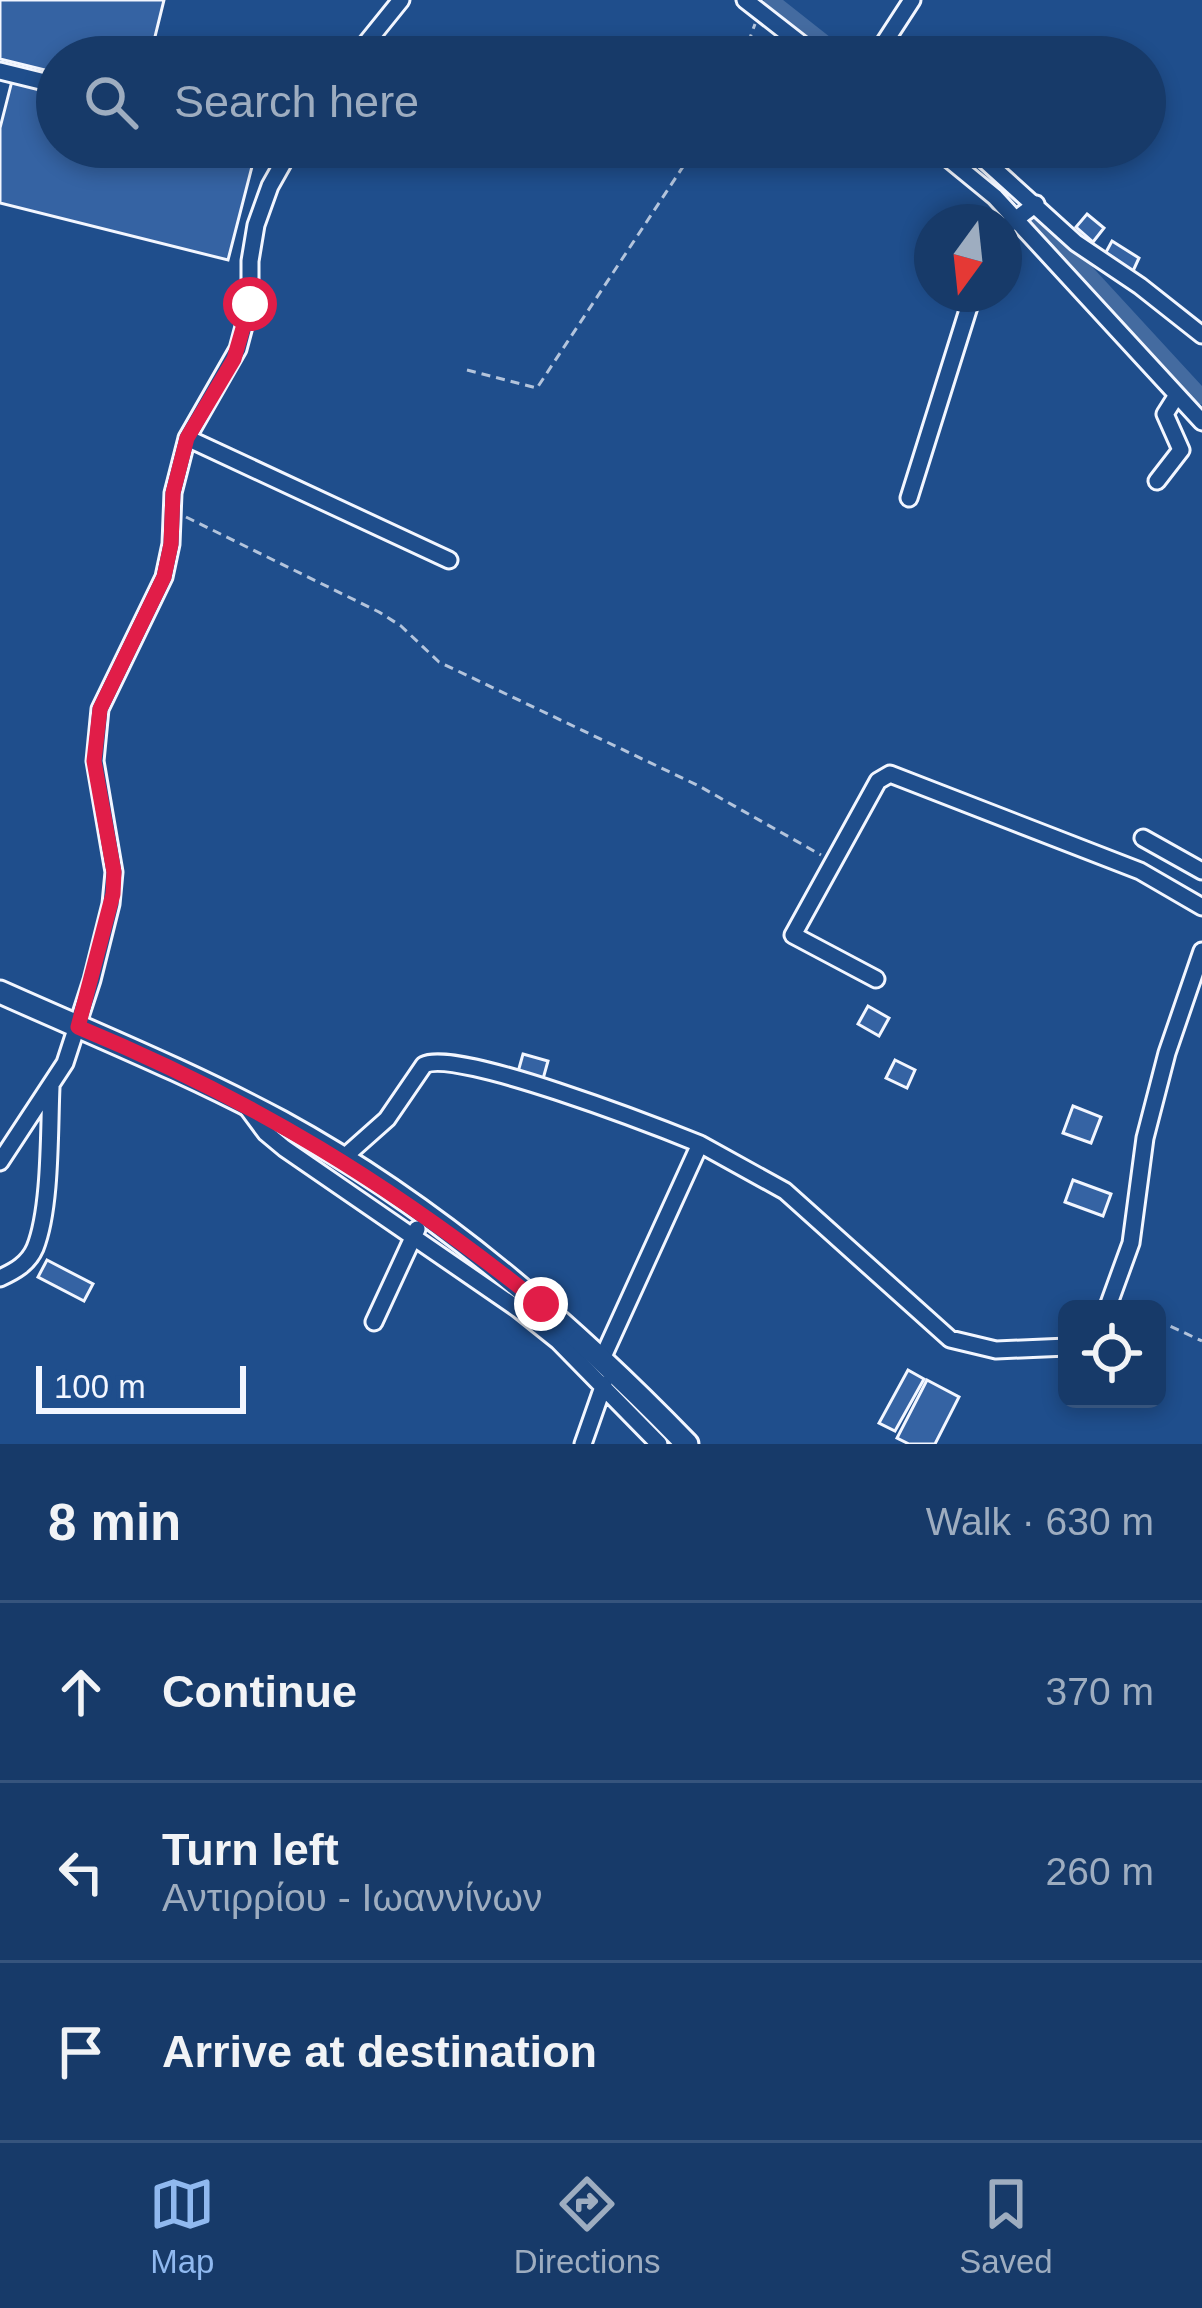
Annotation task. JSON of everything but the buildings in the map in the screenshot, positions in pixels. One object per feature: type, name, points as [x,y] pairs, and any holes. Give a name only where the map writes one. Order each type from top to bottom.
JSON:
[{"type":"main road","points":[[0,992],[244,1103],[342,1159],[419,1226],[526,1292],[605,1361],[687,1444]]},
{"type":"street","points":[[372,36],[401,0]]},
{"type":"street","points":[[889,36],[912,0]]},
{"type":"street","points":[[752,5],[791,36]]},
{"type":"street","points":[[0,71],[36,80]]},
{"type":"street","points":[[0,1162],[52,1087],[78,1027],[113,894],[112,860],[98,798],[96,726],[103,697],[164,577],[175,482],[187,438],[238,349],[250,304],[256,225],[280,168]]},
{"type":"street","points":[[960,168],[999,204]]},
{"type":"street","points":[[994,168],[1086,251],[1202,335]]},
{"type":"street","points":[[1022,215],[1036,205]]},
{"type":"street","points":[[1022,235],[1202,422]]},
{"type":"street","points":[[909,498],[967,312]]},
{"type":"street","points":[[1157,481],[1181,450],[1165,414],[1178,395]]},
{"type":"street","points":[[187,438],[449,560]]},
{"type":"street","points":[[877,979],[793,934],[878,782],[890,774],[1140,872],[1202,907]]},
{"type":"street","points":[[1143,838],[1202,871]]},
{"type":"street","points":[[1110,1300],[1131,1243],[1145,1138],[1167,1053],[1202,951]]},
{"type":"street","points":[[342,1159],[378,1128],[424,1065],[434,1060],[496,1074],[700,1144],[785,1191],[950,1339],[996,1350],[1058,1347]]},
{"type":"street","points":[[0,1278],[26,1263],[34,1249],[43,1202],[52,1087]]},
{"type":"street","points":[[244,1103],[284,1148],[419,1226],[558,1341],[659,1444]]},
{"type":"street","points":[[583,1444],[603,1388],[605,1361],[700,1144]]},
{"type":"street","points":[[374,1322],[419,1226]]},
{"type":"path","points":[[747,36],[752,5]]},
{"type":"path","points":[[467,370],[537,388],[682,168]]},
{"type":"path","points":[[172,513],[193,519],[379,612],[439,662],[699,786],[833,862]]},
{"type":"path","points":[[1166,1324],[1202,1341]]},
{"type":"waterway","points":[[771,0],[816,36]]},
{"type":"waterway","points":[[1038,219],[1202,397]]},
{"type":"route","points":[[250,304],[234,359],[187,438],[173,493],[164,577],[100,709],[94,761],[114,872],[113,894],[78,1027],[147,1055],[311,1140],[430,1220],[541,1304]]}]
